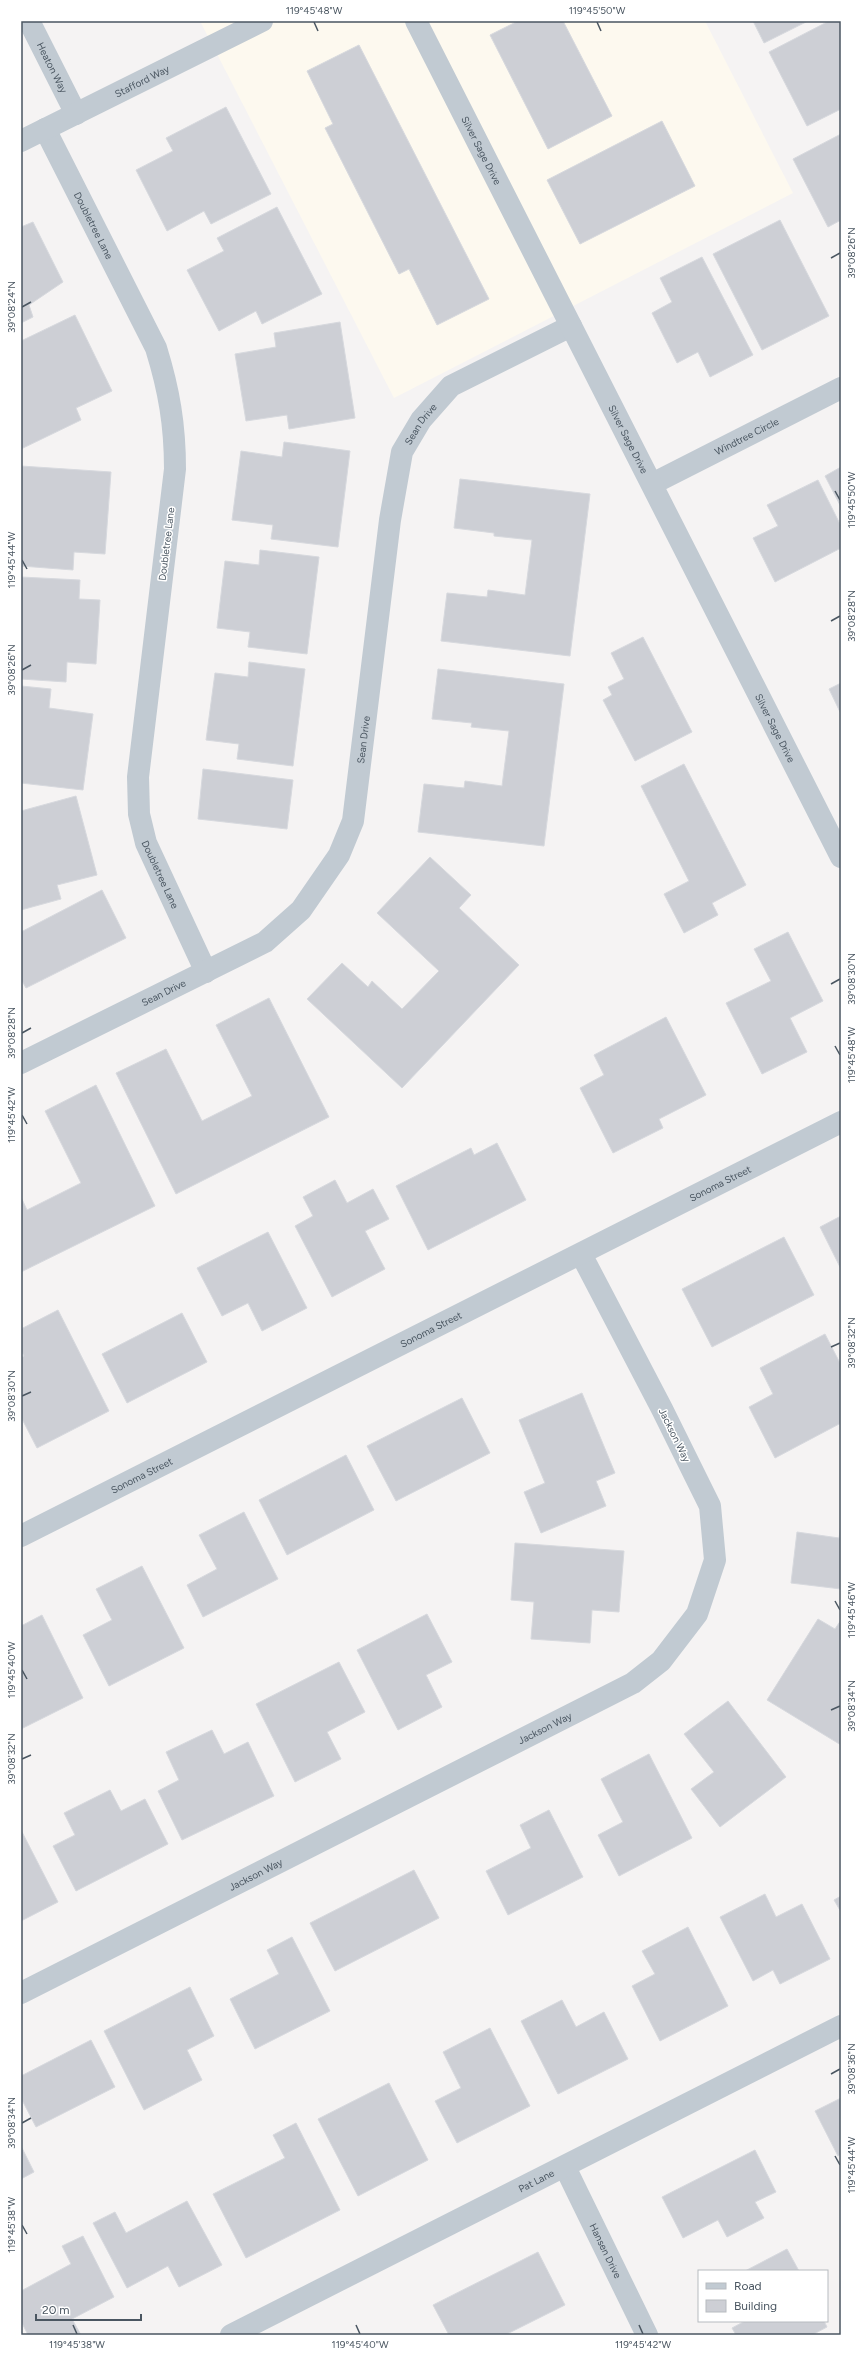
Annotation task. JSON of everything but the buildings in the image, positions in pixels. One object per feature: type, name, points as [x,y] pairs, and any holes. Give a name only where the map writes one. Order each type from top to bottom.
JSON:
[{"type":"street","name":"Heaton Way","points":[[29,21],[76,114]]},
{"type":"street","name":"Stafford Way","points":[[21,141],[262,21]]},
{"type":"street","name":"Silver Sage Drive","points":[[416,21],[839,847]]},
{"type":"street","name":"Doubletree Lane","points":[[45,129],[156,348],[168,386],[175,430],[174,469],[138,777],[139,814],[146,843],[206,972]]},
{"type":"street","name":"Sean Drive","points":[[21,1063],[265,942],[301,910],[340,855],[353,821],[390,520],[402,452],[420,420],[451,386],[571,326]]},
{"type":"street","name":"Windtree Circle","points":[[652,484],[841,388]]},
{"type":"street","name":"Sonoma Street","points":[[21,1536],[841,1122]]},
{"type":"street","name":"Jackson Way","points":[[21,1993],[633,1683],[661,1661],[697,1614],[715,1560],[710,1506],[662,1409],[581,1254]]},
{"type":"street","name":"Pat Lane","points":[[231,2335],[841,2026]]},
{"type":"street","name":"Hansen Drive","points":[[565,2167],[647,2335]]},
{"type":"shaded area","points":[[200,21],[705,21],[793,193],[394,398]]}]
